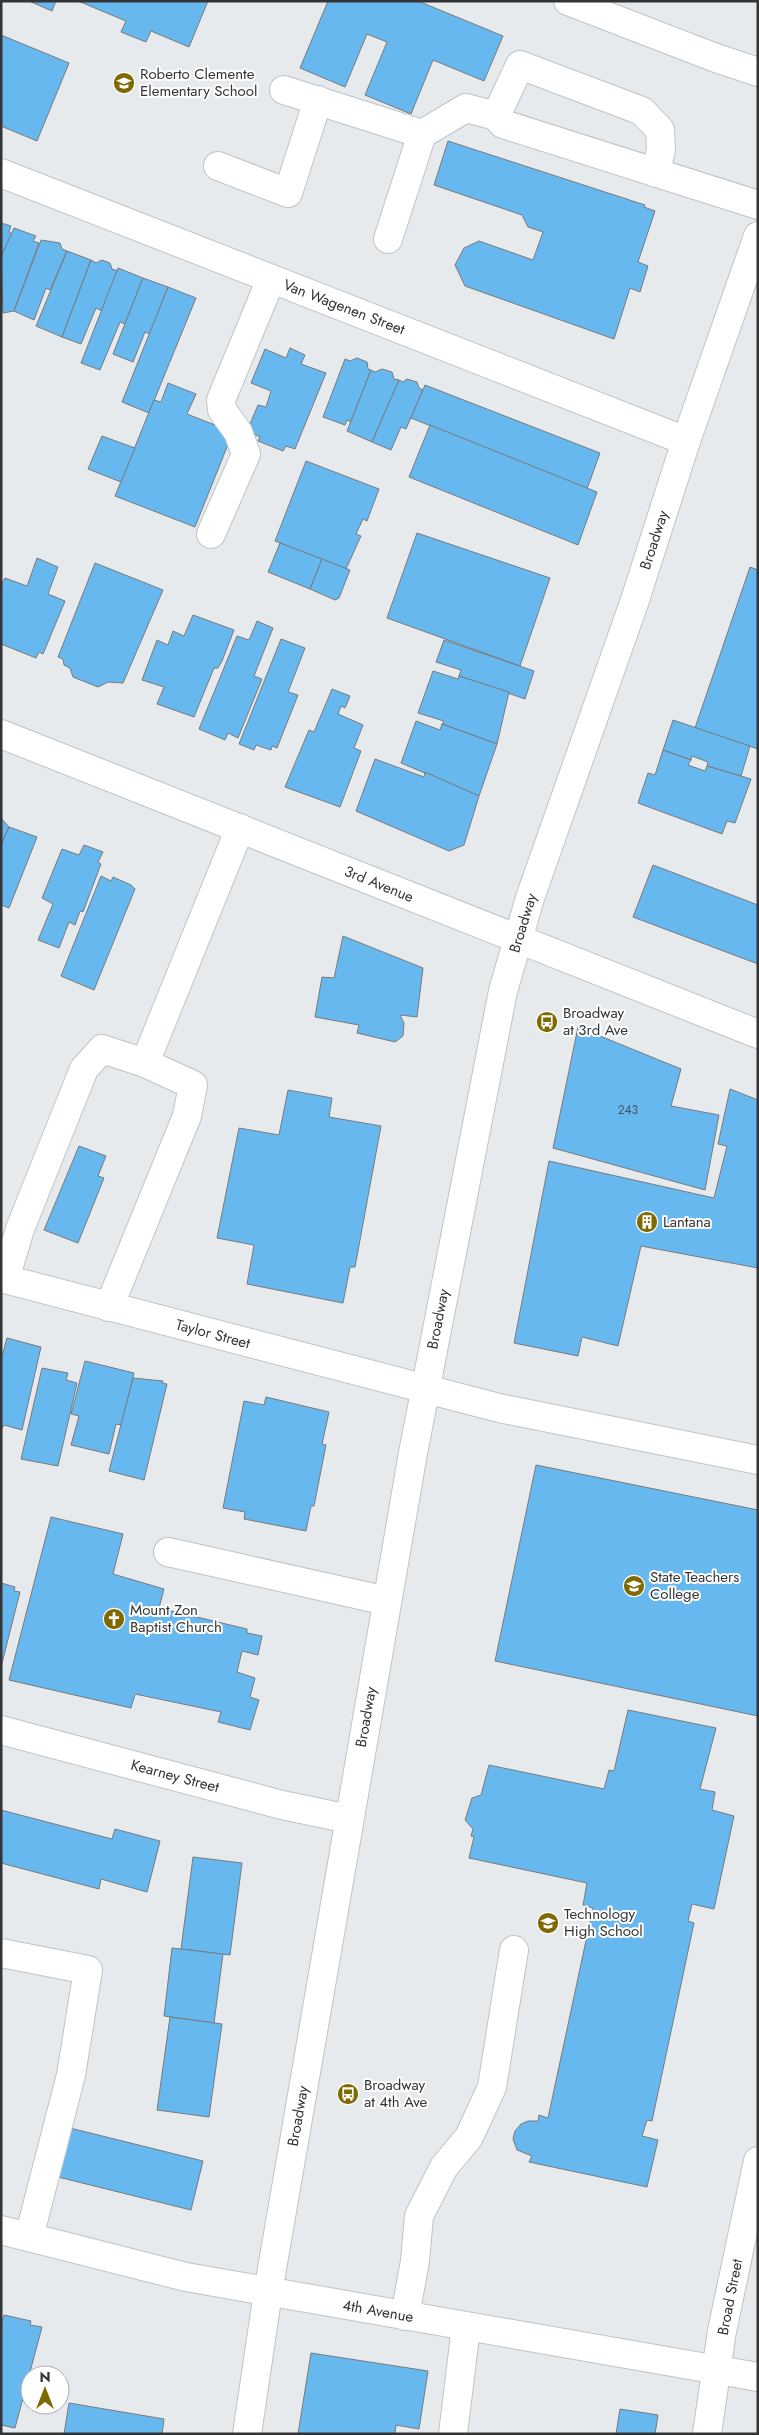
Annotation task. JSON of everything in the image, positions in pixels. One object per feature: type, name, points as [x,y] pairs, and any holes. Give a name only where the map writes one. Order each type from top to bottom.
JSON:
[{"type":"street","points":[[568,1],[716,58],[758,72]]},
{"type":"street","points":[[496,116],[520,65],[532,68],[642,110],[660,130],[661,149],[656,173]]},
{"type":"street","points":[[284,90],[422,134]]},
{"type":"street","points":[[218,166],[288,193],[318,100]]},
{"type":"street","points":[[388,239],[422,134],[466,108],[496,116],[503,124],[758,205]]},
{"type":"street","name":"Van Wagenen Street","points":[[1,173],[686,441]]},
{"type":"street","name":"Broadway","points":[[247,2434],[268,2292],[424,1389],[494,1031],[533,889],[635,600],[686,441],[758,236]]},
{"type":"street","points":[[211,534],[246,454],[238,432],[222,410],[221,400],[271,279]]},
{"type":"street","name":"3rd Avenue","points":[[1,734],[758,1034]]},
{"type":"street","points":[[145,1062],[240,828]]},
{"type":"street","points":[[3,1279],[20,1229],[84,1069],[102,1049],[145,1062],[193,1085],[186,1116],[109,1307]]},
{"type":"street","name":"Taylor Street","points":[[3,1279],[500,1408],[758,1460]]},
{"type":"street","points":[[168,1552],[387,1601]]},
{"type":"street","name":"Kearney Street","points":[[1,1730],[273,1802],[349,1819]]},
{"type":"street","points":[[405,2316],[415,2261],[419,2216],[444,2167],[469,2137],[492,2087],[514,1950]]},
{"type":"street","points":[[1,1953],[88,1970],[71,2075],[29,2237]]},
{"type":"street","name":"Broad Street","points":[[707,2434],[716,2370],[758,2161]]},
{"type":"street","name":"4th Avenue","points":[[1,2230],[153,2270],[268,2292],[758,2377]]},
{"type":"street","points":[[453,2434],[466,2327]]},
{"type":"building","points":[[29,1],[56,1],[52,11]]},
{"type":"building","points":[[78,1],[208,1],[189,47],[151,31],[146,42],[121,32],[126,21]]},
{"type":"building","points":[[328,1],[418,1],[503,36],[484,81],[433,60],[411,114],[365,95],[387,42],[367,34],[345,87],[300,68]]},
{"type":"building","points":[[1,35],[69,63],[37,141],[1,126]]},
{"type":"building","points":[[448,141],[645,205],[644,207],[655,211],[638,262],[648,266],[640,292],[630,288],[614,339],[465,286],[455,265],[464,248],[479,241],[533,260],[543,232],[528,227],[522,215],[434,185]]},
{"type":"building","points":[[1,223],[11,226],[9,232],[12,234],[1,257]]},
{"type":"building","points":[[14,228],[36,236],[33,241],[39,243],[14,311],[3,313],[1,257]]},
{"type":"building","points":[[41,240],[60,243],[62,249],[67,251],[50,290],[46,288],[34,320],[14,311]]},
{"type":"building","points":[[67,251],[91,260],[62,337],[36,326]]},
{"type":"building","points":[[91,260],[96,263],[102,260],[110,263],[112,269],[118,271],[102,311],[96,308],[81,344],[62,337]]},
{"type":"building","points":[[118,268],[143,278],[125,324],[120,322],[100,370],[81,363]]},
{"type":"building","points":[[143,278],[168,287],[150,334],[145,332],[133,362],[113,354]]},
{"type":"building","points":[[168,287],[196,298],[149,413],[122,402]]},
{"type":"building","points":[[290,348],[305,355],[301,364],[326,373],[295,449],[286,446],[283,451],[258,441],[260,437],[247,431],[258,405],[266,407],[271,391],[251,383],[265,349],[286,358]]},
{"type":"building","points":[[357,358],[367,362],[368,369],[371,370],[351,422],[347,420],[345,425],[323,417],[345,359],[350,361]]},
{"type":"building","points":[[382,369],[392,372],[394,379],[399,380],[372,442],[347,431],[371,370],[375,372]]},
{"type":"building","points":[[407,379],[417,382],[419,388],[423,390],[406,429],[401,427],[391,450],[372,442],[399,380],[403,382]]},
{"type":"building","points":[[168,383],[196,394],[187,414],[233,432],[195,527],[115,496],[154,400],[161,402]]},
{"type":"building","points":[[425,385],[600,453],[587,489],[411,418]]},
{"type":"building","points":[[430,425],[597,492],[578,545],[409,477]]},
{"type":"building","points":[[102,436],[135,448],[121,482],[88,469]]},
{"type":"building","points":[[306,461],[379,489],[367,521],[363,519],[356,534],[361,536],[346,569],[275,541]]},
{"type":"building","points":[[417,533],[550,578],[520,666],[387,618]]},
{"type":"building","points":[[280,543],[322,559],[310,589],[268,572]]},
{"type":"building","points":[[37,558],[58,567],[48,594],[65,601],[43,654],[39,652],[36,658],[1,644],[1,586],[5,578],[27,586]]},
{"type":"building","points":[[322,559],[350,570],[339,598],[335,600],[310,589]]},
{"type":"building","points":[[95,563],[163,590],[123,683],[108,682],[98,687],[73,677],[70,668],[64,665],[63,659],[58,657]]},
{"type":"building","points":[[750,567],[758,570],[758,749],[695,728]]},
{"type":"building","points":[[193,615],[234,630],[222,661],[218,668],[214,668],[194,717],[157,704],[164,687],[142,680],[157,640],[168,645],[173,631],[184,636]]},
{"type":"building","points":[[257,621],[273,628],[254,676],[262,679],[238,738],[228,733],[225,740],[199,729],[237,636],[249,640]]},
{"type":"building","points":[[281,639],[305,648],[288,692],[298,695],[277,748],[272,746],[271,750],[256,745],[254,750],[239,744]]},
{"type":"building","points":[[444,640],[534,671],[525,699],[459,676],[461,670],[436,662]]},
{"type":"building","points":[[433,671],[458,679],[459,676],[509,692],[497,744],[442,724],[444,721],[418,713]]},
{"type":"building","points":[[332,689],[350,696],[345,708],[341,706],[338,714],[363,725],[354,748],[361,751],[340,807],[285,787],[309,730],[314,732]]},
{"type":"building","points":[[673,720],[750,746],[741,776],[707,766],[708,762],[692,756],[691,760],[663,750]]},
{"type":"building","points":[[416,721],[440,730],[442,724],[497,744],[479,796],[401,763]]},
{"type":"building","points":[[663,750],[691,760],[688,765],[705,771],[707,766],[751,779],[735,823],[727,821],[722,834],[638,803],[648,773],[655,775]]},
{"type":"building","points":[[375,759],[424,777],[425,772],[479,796],[464,845],[449,851],[356,811]]},
{"type":"building","points":[[1,818],[9,827],[1,845]]},
{"type":"building","points":[[9,827],[37,837],[9,908],[1,905],[1,845]]},
{"type":"building","points":[[84,845],[103,852],[98,862],[101,864],[83,912],[80,911],[75,925],[69,922],[59,948],[38,940],[53,904],[42,898],[62,849],[79,855]]},
{"type":"building","points":[[653,865],[758,905],[758,964],[633,917]]},
{"type":"building","points":[[101,876],[111,881],[113,877],[131,885],[135,889],[94,990],[61,976]]},
{"type":"building","points":[[343,936],[423,968],[417,1017],[400,1015],[404,1023],[403,1036],[395,1042],[357,1033],[359,1025],[315,1017],[322,977],[334,978]]},
{"type":"building","points":[[578,1027],[681,1069],[671,1106],[719,1115],[705,1190],[553,1148]]},
{"type":"building","name":"Lantana","points":[[730,1089],[758,1100],[758,1268],[641,1246],[618,1346],[582,1337],[578,1356],[514,1343],[549,1161],[714,1198],[727,1146],[718,1144]]},
{"type":"building","points":[[288,1090],[332,1098],[329,1117],[381,1126],[355,1267],[350,1267],[343,1303],[247,1284],[254,1245],[217,1238],[239,1128],[279,1135]]},
{"type":"building","points":[[79,1146],[106,1156],[98,1176],[104,1178],[78,1243],[44,1230]]},
{"type":"building","points":[[7,1338],[41,1347],[22,1430],[4,1425],[1,1430],[1,1360]]},
{"type":"building","points":[[85,1361],[134,1373],[122,1425],[116,1424],[109,1454],[71,1445],[79,1416],[71,1414]]},
{"type":"building","points":[[42,1368],[68,1373],[66,1380],[77,1383],[58,1466],[21,1459]]},
{"type":"building","points":[[133,1378],[163,1381],[162,1383],[167,1384],[144,1480],[109,1471]]},
{"type":"building","points":[[266,1397],[329,1412],[322,1444],[326,1445],[314,1506],[311,1506],[306,1531],[244,1519],[245,1512],[223,1508],[244,1401],[264,1405]]},
{"type":"building","name":"State Teachers College","points":[[536,1465],[758,1510],[758,1716],[495,1661]]},
{"type":"building","name":"Mount Zon Baptist Church","points":[[51,1517],[123,1534],[113,1574],[164,1589],[159,1608],[247,1629],[247,1633],[262,1636],[258,1655],[242,1651],[237,1672],[255,1678],[250,1697],[259,1700],[250,1730],[218,1722],[221,1712],[135,1694],[131,1708],[9,1680]]},
{"type":"building","points":[[1,1583],[15,1587],[14,1591],[20,1592],[1,1667]]},
{"type":"building","points":[[628,1710],[716,1728],[700,1789],[715,1792],[712,1810],[734,1816],[714,1909],[692,1904],[688,1921],[694,1923],[652,2121],[647,2120],[642,2136],[658,2140],[647,2187],[529,2162],[532,2156],[517,2150],[513,2139],[515,2131],[521,2124],[528,2121],[538,2121],[539,2115],[548,2118],[593,1908],[583,1905],[587,1883],[469,1858],[474,1837],[471,1836],[473,1829],[465,1820],[472,1798],[481,1795],[489,1765],[604,1789],[609,1770],[614,1771]]},
{"type":"building","points":[[1,1810],[112,1839],[115,1829],[160,1841],[147,1892],[101,1879],[99,1889],[1,1863]]},
{"type":"building","points":[[193,1857],[242,1863],[230,1955],[181,1949]]},
{"type":"building","points":[[172,1948],[223,1954],[214,2023],[164,2016]]},
{"type":"building","points":[[170,2017],[222,2024],[209,2117],[157,2110]]},
{"type":"building","points":[[66,2127],[203,2161],[191,2210],[54,2176]]},
{"type":"building","points":[[4,2315],[31,2321],[30,2325],[42,2327],[32,2365],[20,2365],[20,2409],[15,2428],[1,2425],[1,2325]]},
{"type":"building","points":[[311,2353],[428,2371],[419,2429],[396,2425],[395,2434],[298,2434]]},
{"type":"building","points":[[70,2403],[164,2419],[162,2434],[64,2434],[67,2415],[70,2415]]},
{"type":"building","points":[[620,2409],[658,2415],[655,2434],[616,2434]]},
{"type":"place","name":"Roberto Clemente Elementary School","points":[[124,83]]},
{"type":"place","name":"Broadway at 3rd Ave","points":[[547,1022]]},
{"type":"place","name":"Lantana","points":[[647,1222]]},
{"type":"place","name":"State Teachers College","points":[[634,1586]]},
{"type":"place","name":"Mount Zon Baptist Church","points":[[114,1619]]},
{"type":"place","name":"Technology High School","points":[[548,1923]]},
{"type":"place","name":"Broadway at 4th Ave","points":[[348,2094]]}]
